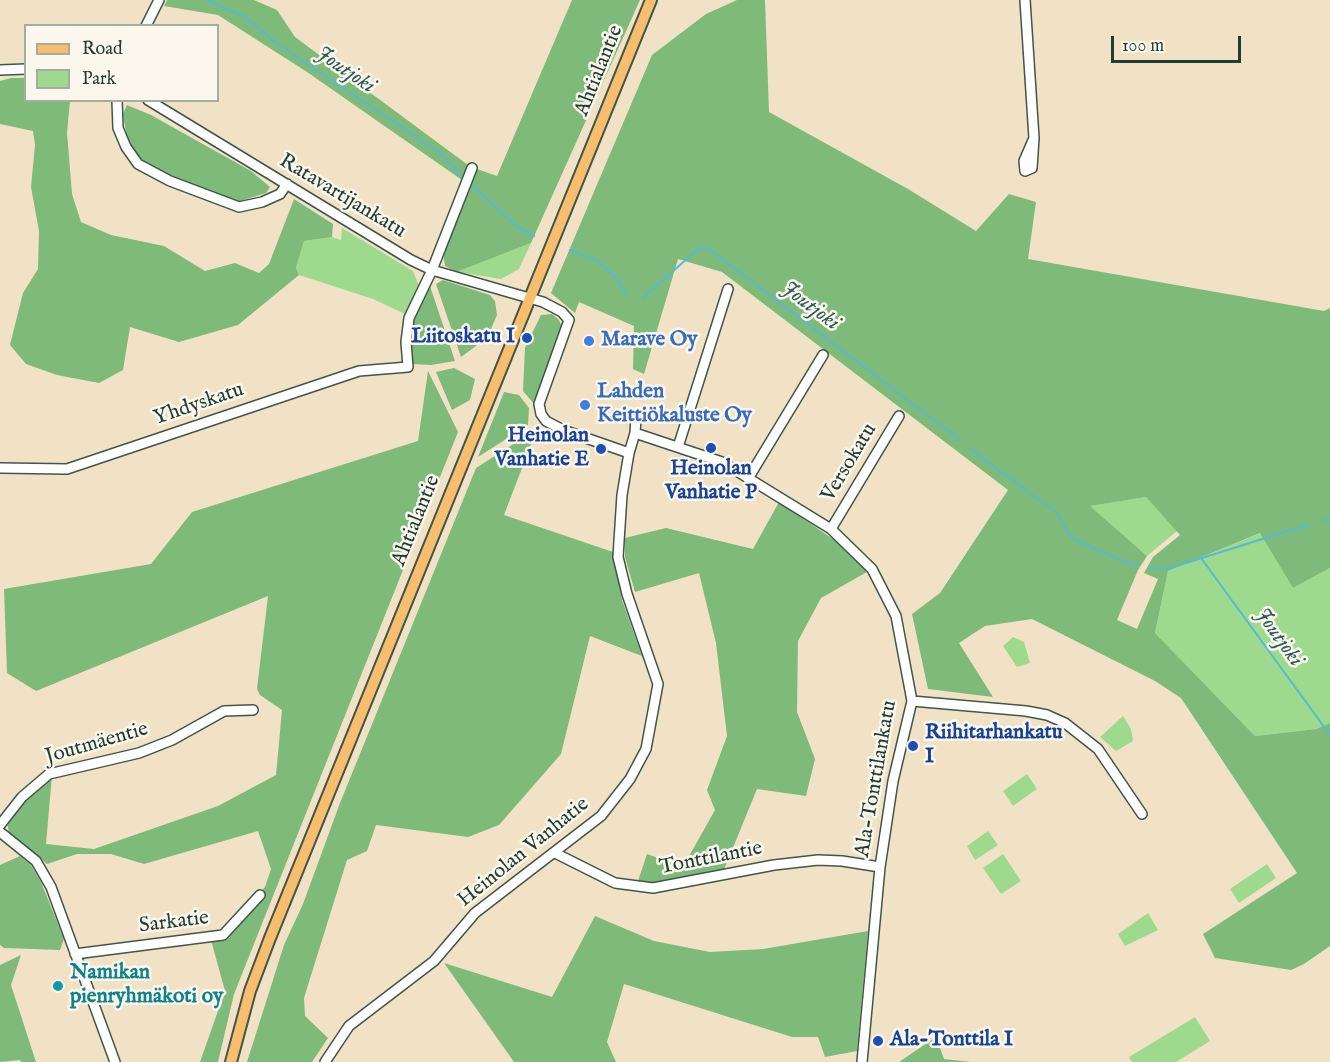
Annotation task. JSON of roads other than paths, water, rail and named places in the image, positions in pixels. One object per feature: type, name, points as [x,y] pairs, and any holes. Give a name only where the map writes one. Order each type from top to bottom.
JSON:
[{"type":"main road","name":"Ahtialantie","points":[[231,1062],[250,991],[270,938],[528,298],[651,0]]},
{"type":"street","points":[[147,24],[159,0]]},
{"type":"street","points":[[1024,0],[1031,63],[1034,138]]},
{"type":"street","points":[[0,70],[24,69]]},
{"type":"street","points":[[117,102],[118,128],[126,147],[138,164],[170,181],[239,207],[280,194],[287,184]]},
{"type":"street","name":"Ratavartijankatu","points":[[151,102],[432,270],[543,302],[569,320],[539,404],[541,414],[546,421],[563,430],[629,453]]},
{"type":"street","points":[[432,270],[472,168]]},
{"type":"street","name":"Yhdyskatu","points":[[0,468],[67,469],[350,374],[408,367],[406,342],[409,318],[432,270]]},
{"type":"street","points":[[678,447],[728,289]]},
{"type":"street","points":[[749,477],[823,355]]},
{"type":"street","name":"Versokatu","points":[[831,529],[899,416]]},
{"type":"street","name":"Heinolan Vanhatie","points":[[325,1062],[348,1026],[434,961],[475,913],[601,816],[630,779],[646,749],[658,684],[627,594],[618,557],[618,532],[636,418]]},
{"type":"street","name":"Ala-Tonttilankatu","points":[[635,434],[722,462],[831,529],[872,569],[896,616],[912,701],[893,781],[880,867],[862,1062]]},
{"type":"street","points":[[912,701],[1026,711],[1047,715],[1065,723],[1098,749],[1142,814]]},
{"type":"street","name":"Joutmäentie","points":[[0,825],[22,797],[48,774],[139,753],[172,740],[224,711],[253,710]]},
{"type":"street","points":[[0,832],[36,861],[51,887],[115,1062]]},
{"type":"street","name":"Tonttilantie","points":[[555,853],[615,883],[653,888],[818,860],[880,867]]},
{"type":"street","name":"Sarkatie","points":[[75,954],[223,935],[260,894]]},
{"type":"waterway","name":"Joutjoki","points":[[207,0],[245,17],[279,45],[439,152],[461,175]]},
{"type":"waterway","name":"Joutjoki","points":[[473,186],[517,227],[534,236]]},
{"type":"waterway","name":"Joutjoki","points":[[643,298],[699,248],[709,249],[960,440]]},
{"type":"waterway","name":"Joutjoki","points":[[570,250],[598,261],[617,279],[627,295]]},
{"type":"waterway","name":"Joutjoki","points":[[969,448],[1056,512],[1072,538],[1120,560],[1138,565]]},
{"type":"waterway","name":"Joutjoki","points":[[1322,521],[1330,518]]},
{"type":"waterway","name":"Joutjoki","points":[[1150,568],[1167,569],[1310,524]]},
{"type":"waterway","name":"Joutjoki","points":[[1201,558],[1330,735]]},
{"type":"place","name":"Liitoskatu I","points":[[527,338]]},
{"type":"place","name":"Marave Oy","points":[[589,341]]},
{"type":"place","name":"Lahden Keittiökaluste Oy","points":[[585,405]]},
{"type":"place","name":"Heinolan Vanhatie P","points":[[711,448]]},
{"type":"place","name":"Heinolan Vanhatie E","points":[[601,449]]},
{"type":"place","name":"Riihitarhankatu I","points":[[913,746]]},
{"type":"place","name":"Namikan pienryhmäkoti oy","points":[[58,986]]},
{"type":"place","name":"Ala-Tonttila I","points":[[878,1041]]}]
